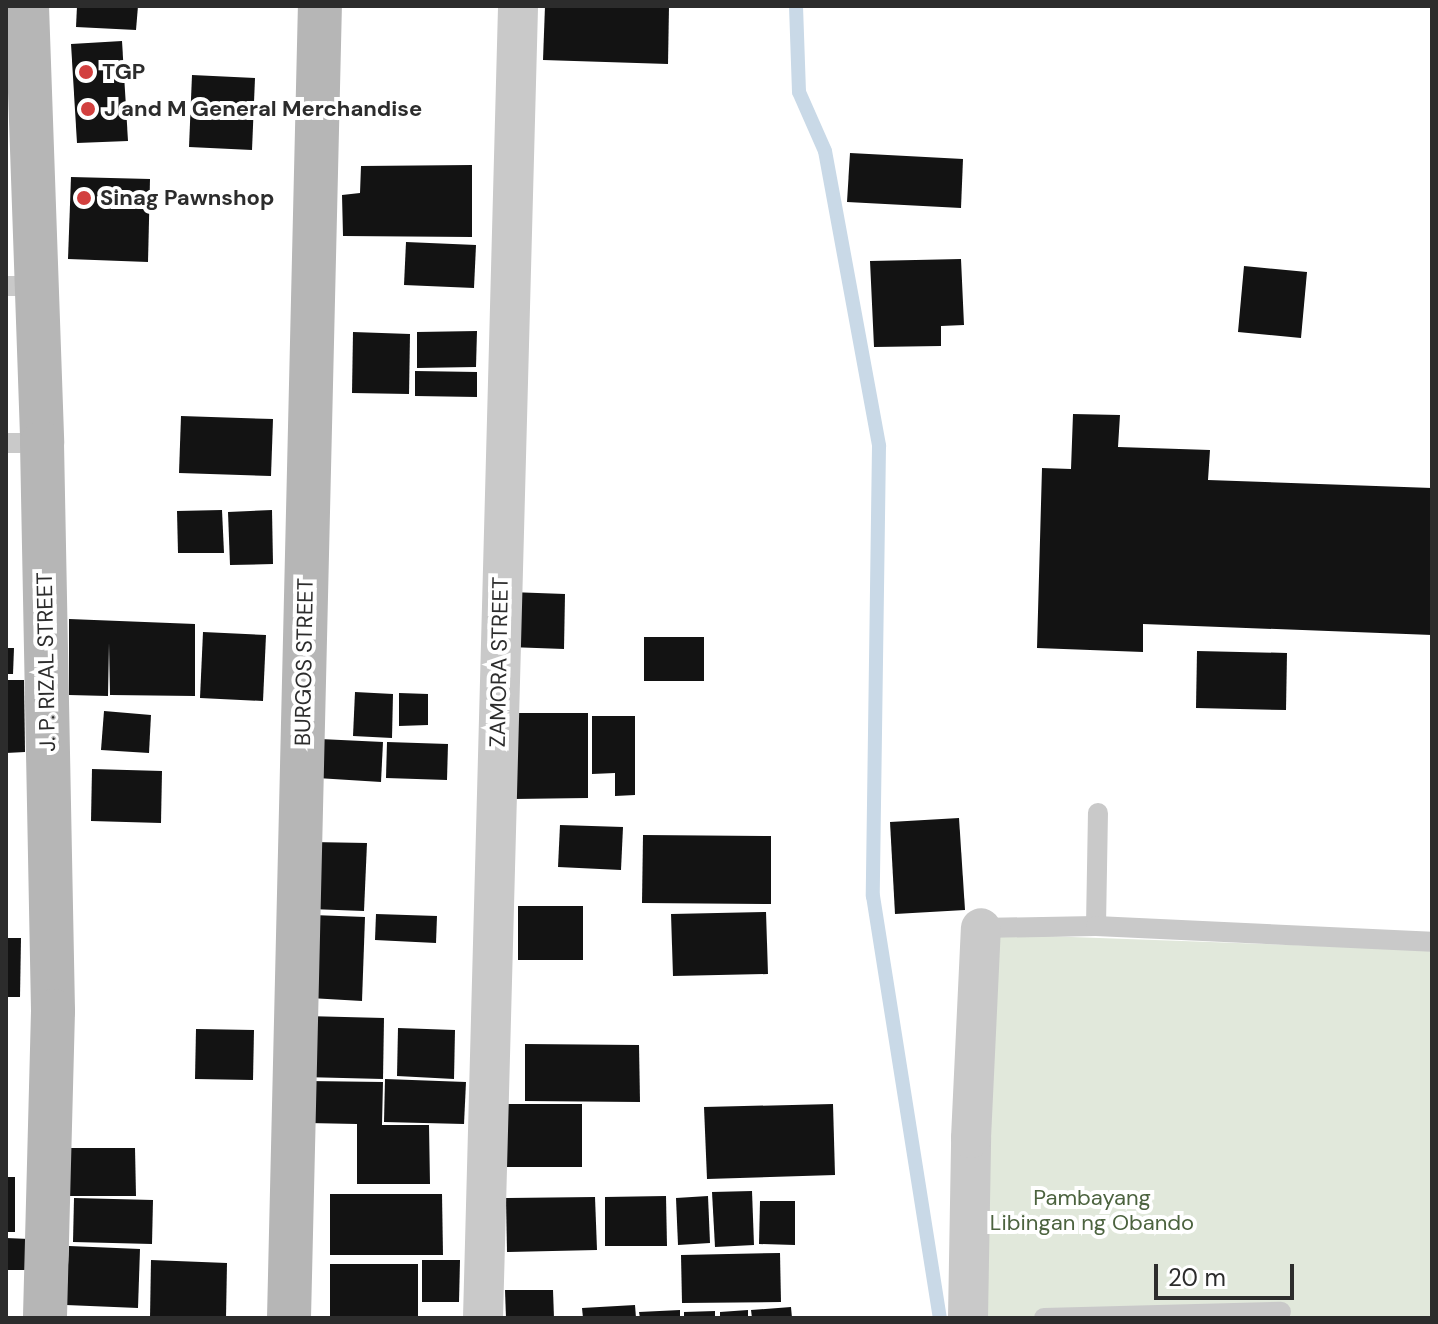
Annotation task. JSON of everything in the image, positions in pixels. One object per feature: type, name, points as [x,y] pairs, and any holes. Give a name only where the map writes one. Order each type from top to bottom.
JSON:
[{"type":"main road","name":"J. P. RIZAL STREET","points":[[27,6],[19,102],[24,443],[53,1011],[45,1318]]},
{"type":"main road","name":"BURGOS STREET","points":[[289,1318],[320,6]]},
{"type":"street","name":"ZAMORA STREET","points":[[483,1318],[518,6]]},
{"type":"street","points":[[968,1318],[971,1138],[981,928]]},
{"type":"lane","points":[[1096,926],[1098,813]]},
{"type":"lane","points":[[981,928],[1096,926],[1432,942]]},
{"type":"lane","points":[[1044,1318],[1281,1312]]},
{"type":"green space","name":"Pambayang Libingan ng Obando","points":[[985,934],[1432,950],[1432,1318],[981,1318]]},
{"type":"building","points":[[77,6],[138,6],[136,30],[76,27]]},
{"type":"building","points":[[545,6],[669,6],[668,64],[543,60]]},
{"type":"building","points":[[122,41],[128,141],[77,143],[71,44]]},
{"type":"building","points":[[192,75],[255,78],[252,150],[189,147]]},
{"type":"building","points":[[850,153],[963,159],[961,208],[847,202]]},
{"type":"building","points":[[472,165],[472,237],[343,236],[342,195],[360,193],[361,166]]},
{"type":"building","points":[[71,177],[150,179],[148,262],[68,259]]},
{"type":"building","points":[[406,242],[476,245],[474,288],[404,285]]},
{"type":"building","points":[[961,259],[964,325],[941,326],[941,346],[874,347],[870,261]]},
{"type":"building","points":[[1244,266],[1307,272],[1301,338],[1238,332]]},
{"type":"building","points":[[477,331],[476,367],[417,368],[417,332]]},
{"type":"building","points":[[353,332],[410,334],[409,394],[352,393]]},
{"type":"building","points":[[415,371],[477,372],[477,397],[415,396]]},
{"type":"building","points":[[1073,414],[1120,415],[1118,447],[1210,450],[1208,480],[1432,488],[1432,635],[1143,624],[1143,652],[1037,648],[1042,468],[1071,469]]},
{"type":"building","points":[[181,416],[273,419],[271,476],[179,473]]},
{"type":"building","points":[[222,510],[224,553],[178,553],[177,511]]},
{"type":"building","points":[[272,510],[273,564],[230,565],[228,512]]},
{"type":"building","points":[[510,592],[565,594],[564,649],[509,647]]},
{"type":"building","points":[[69,619],[195,624],[195,696],[110,695],[109,643],[108,696],[69,695]]},
{"type":"building","points":[[203,632],[266,635],[263,701],[200,698]]},
{"type":"building","points":[[644,637],[704,637],[704,681],[644,681]]},
{"type":"building","points":[[6,648],[14,648],[13,674],[6,674]]},
{"type":"building","points":[[1197,651],[1287,653],[1286,710],[1196,708]]},
{"type":"building","points":[[6,680],[24,680],[25,752],[6,753]]},
{"type":"building","points":[[355,692],[393,694],[392,738],[353,736]]},
{"type":"building","points":[[399,693],[428,694],[428,725],[399,726]]},
{"type":"building","points":[[104,711],[151,715],[149,753],[101,750]]},
{"type":"building","points":[[512,713],[588,713],[588,798],[513,799]]},
{"type":"building","points":[[592,716],[635,716],[635,795],[615,796],[615,773],[592,774]]},
{"type":"building","points":[[320,739],[383,742],[381,782],[317,778]]},
{"type":"building","points":[[387,742],[448,744],[447,780],[386,778]]},
{"type":"building","points":[[92,769],[162,771],[161,823],[91,821]]},
{"type":"building","points":[[959,818],[965,910],[895,914],[890,822]]},
{"type":"building","points":[[560,825],[623,827],[621,870],[558,867]]},
{"type":"building","points":[[643,835],[771,836],[771,904],[642,903]]},
{"type":"building","points":[[311,842],[367,843],[364,911],[310,909]]},
{"type":"building","points":[[518,906],[583,906],[583,960],[518,960]]},
{"type":"building","points":[[766,912],[768,974],[673,976],[671,914]]},
{"type":"building","points":[[376,914],[437,916],[436,943],[375,940]]},
{"type":"building","points":[[313,915],[365,917],[362,1001],[310,998]]},
{"type":"building","points":[[6,938],[21,938],[20,997],[6,997]]},
{"type":"building","points":[[305,1016],[384,1018],[383,1079],[303,1077]]},
{"type":"building","points":[[398,1028],[455,1030],[454,1079],[397,1076]]},
{"type":"building","points":[[196,1029],[254,1030],[253,1080],[195,1079]]},
{"type":"building","points":[[525,1044],[639,1045],[640,1102],[525,1101]]},
{"type":"building","points":[[385,1079],[466,1082],[464,1124],[384,1122]]},
{"type":"building","points":[[308,1081],[383,1082],[382,1125],[429,1125],[430,1184],[357,1184],[357,1124],[308,1123]]},
{"type":"building","points":[[505,1104],[582,1104],[582,1167],[506,1167]]},
{"type":"building","points":[[833,1104],[835,1175],[707,1179],[704,1107]]},
{"type":"building","points":[[64,1148],[135,1148],[136,1196],[64,1196]]},
{"type":"building","points":[[6,1177],[15,1177],[15,1232],[6,1232]]},
{"type":"building","points":[[752,1191],[754,1245],[715,1247],[712,1192]]},
{"type":"building","points":[[330,1194],[442,1194],[443,1255],[330,1255]]},
{"type":"building","points":[[666,1196],[667,1246],[605,1246],[605,1197]]},
{"type":"building","points":[[708,1196],[710,1243],[678,1245],[676,1198]]},
{"type":"building","points":[[595,1197],[597,1250],[507,1252],[506,1198]]},
{"type":"building","points":[[74,1198],[153,1200],[152,1244],[73,1242]]},
{"type":"building","points":[[760,1201],[795,1201],[795,1245],[759,1244]]},
{"type":"building","points":[[6,1238],[29,1239],[29,1270],[6,1270]]},
{"type":"building","points":[[69,1246],[140,1249],[138,1308],[66,1305]]},
{"type":"building","points":[[780,1253],[781,1302],[682,1303],[681,1255]]},
{"type":"building","points":[[151,1260],[227,1263],[226,1318],[150,1318]]},
{"type":"building","points":[[422,1260],[460,1260],[459,1302],[422,1302]]},
{"type":"building","points":[[330,1264],[418,1264],[418,1318],[330,1318]]},
{"type":"building","points":[[505,1290],[553,1290],[554,1318],[506,1318]]},
{"type":"building","points":[[635,1305],[636,1318],[583,1318],[582,1308]]},
{"type":"building","points":[[791,1307],[792,1318],[752,1318],[751,1310]]},
{"type":"building","points":[[680,1310],[680,1318],[640,1318],[639,1312]]},
{"type":"building","points":[[748,1310],[748,1318],[720,1318],[720,1312]]},
{"type":"building","points":[[715,1311],[715,1318],[684,1318],[684,1312]]},
{"type":"waterway","points":[[796,6],[799,92],[825,151],[879,446],[873,896],[940,1318]]},
{"type":"place","name":"TGP","points":[[86,72]]},
{"type":"place","name":"J and M General Merchandise","points":[[88,109]]},
{"type":"place","name":"Sinag Pawnshop","points":[[84,198]]}]
